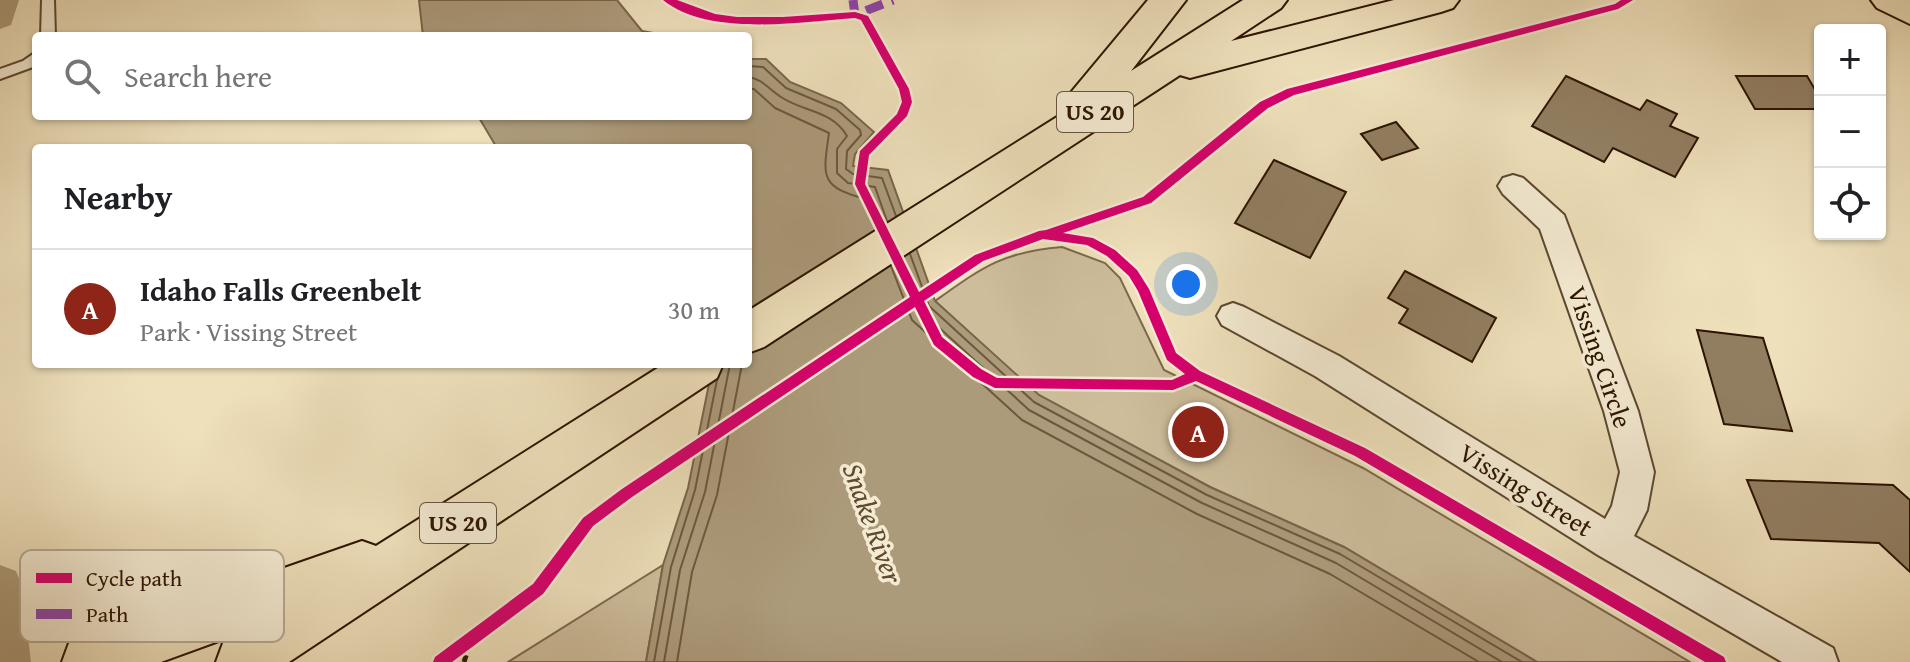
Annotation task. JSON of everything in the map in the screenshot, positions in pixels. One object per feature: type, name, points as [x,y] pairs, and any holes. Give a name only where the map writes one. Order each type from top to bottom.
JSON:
[{"type":"highway","points":[[1054,138],[1168,0]]},
{"type":"highway","name":"US 20","points":[[752,331],[1269,0]]},
{"type":"highway","points":[[1152,74],[1441,0]]},
{"type":"highway","points":[[1889,0],[1910,12]]},
{"type":"highway","name":"US 20","points":[[284,635],[687,373]]},
{"type":"highway","points":[[284,593],[432,541]]},
{"type":"highway","points":[[88,662],[145,642]]},
{"type":"highway","name":"US 20","points":[[242,662],[273,642]]},
{"type":"street","name":"Vissing Circle","points":[[1513,186],[1553,223],[1621,411],[1637,472],[1629,510],[1611,543]]},
{"type":"street","name":"Vissing Street","points":[[1233,316],[1327,366],[1611,543],[1819,662]]},
{"type":"lane","points":[[48,0],[48,32]]},
{"type":"lane","points":[[6,73],[32,59]]},
{"type":"path","points":[[450,655],[482,631]]},
{"type":"path","points":[[464,662],[471,640]]},
{"type":"shaded area","points":[[1062,247],[1105,263],[1120,278],[1164,370],[1363,468],[1690,662],[1537,662],[1344,547],[1210,487],[1039,396],[935,301],[1008,257]]},
{"type":"shaded area","points":[[663,565],[646,662],[508,662]]},
{"type":"water","points":[[419,0],[617,0],[642,31],[648,32],[423,32]]},
{"type":"water","name":"Snake River","points":[[752,59],[766,59],[790,82],[841,103],[874,132],[855,154],[853,166],[888,170],[935,301],[1039,395],[1210,487],[1344,547],[1537,662],[646,662],[663,565],[688,488],[712,368],[752,368],[752,144],[495,144],[480,120],[752,120]]},
{"type":"building","points":[[1566,76],[1640,110],[1647,100],[1677,114],[1670,126],[1698,138],[1675,177],[1613,148],[1604,162],[1532,126]]},
{"type":"building","points":[[1736,76],[1807,76],[1814,88],[1814,109],[1755,109]]},
{"type":"building","points":[[1396,122],[1418,148],[1382,160],[1361,134]]},
{"type":"building","points":[[1274,160],[1346,192],[1310,258],[1235,223]]},
{"type":"building","points":[[1405,271],[1496,318],[1472,362],[1399,323],[1408,309],[1388,298]]},
{"type":"building","points":[[1697,330],[1763,338],[1792,431],[1724,424]]},
{"type":"building","points":[[1747,480],[1893,485],[1910,500],[1910,572],[1879,543],[1771,539]]},
{"type":"waterway","points":[[0,18],[4,0]]},
{"type":"waterway","points":[[0,586],[8,662]]},
{"type":"marked path","points":[[853,0],[855,15],[893,0]]},
{"type":"cycle path","points":[[668,0],[692,11],[737,20],[783,21],[855,15],[865,18],[904,89],[907,102],[902,116],[864,154],[860,184],[938,341],[977,373],[995,383],[1173,385],[1196,375]]},
{"type":"cycle path","points":[[1051,232],[1147,200],[1264,105],[1291,92],[1618,6],[1628,0]]},
{"type":"cycle path","points":[[440,662],[538,589],[588,522],[627,493],[979,258],[1043,234],[1089,241],[1111,253],[1133,273],[1143,289],[1171,356],[1196,375],[1360,452],[1719,662]]},
{"type":"place","name":"Idaho Falls Greenbelt","points":[[1198,432]]}]
